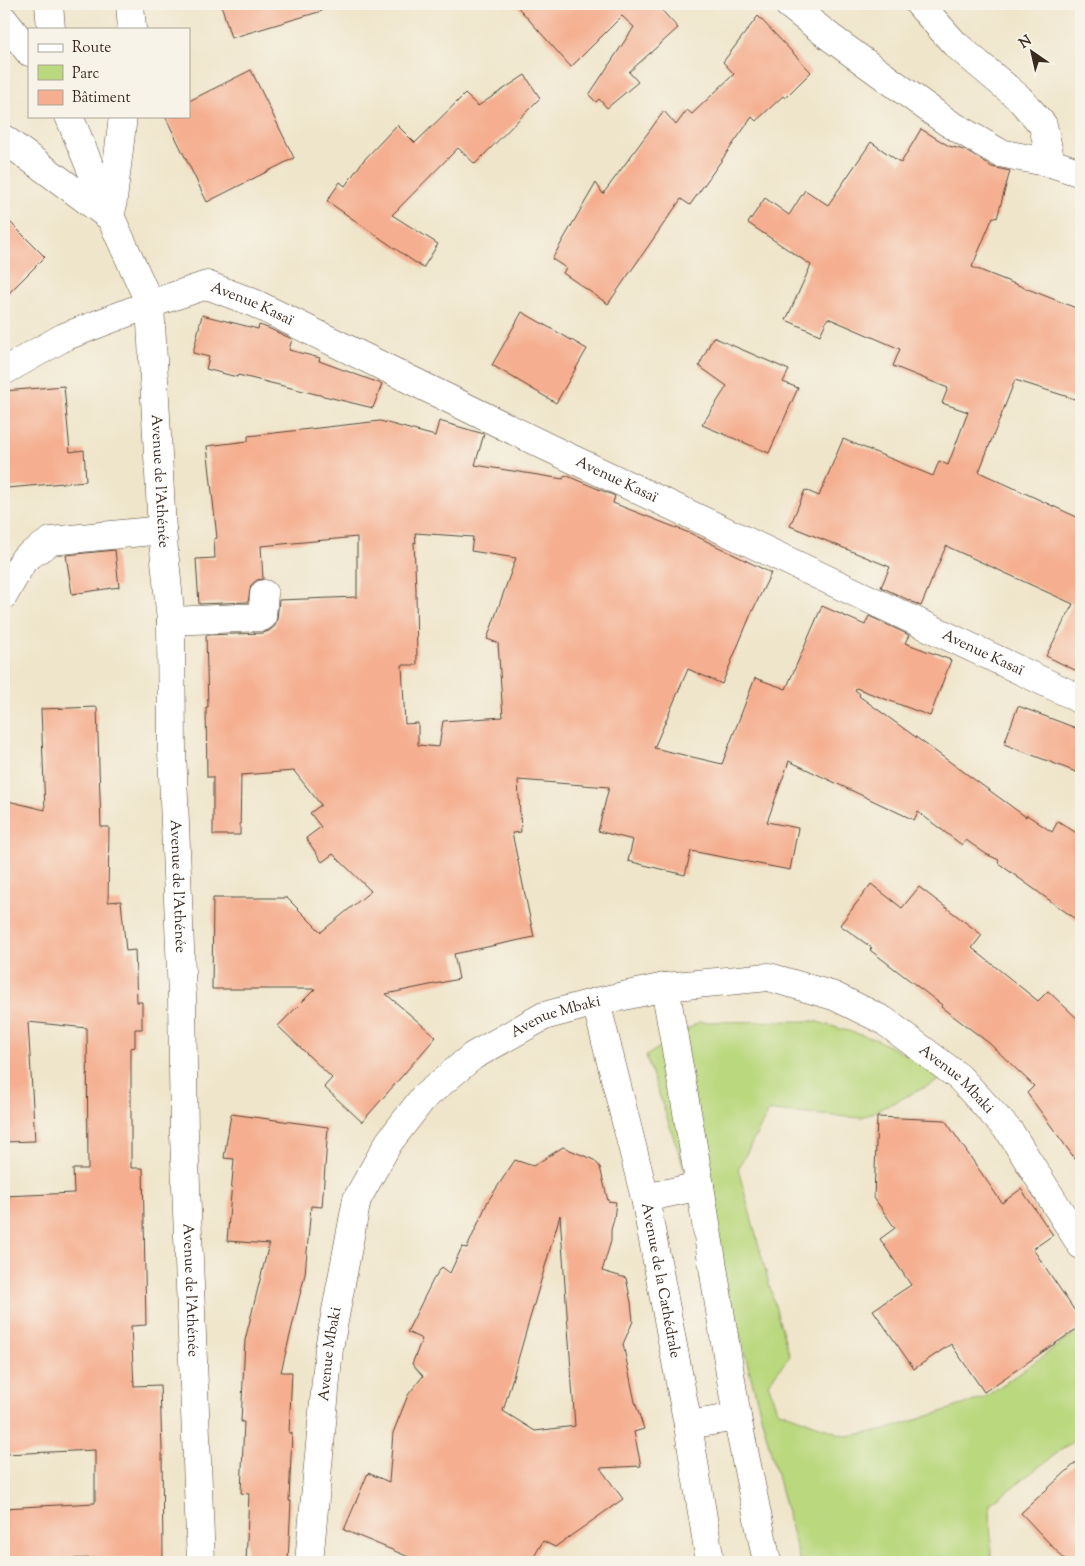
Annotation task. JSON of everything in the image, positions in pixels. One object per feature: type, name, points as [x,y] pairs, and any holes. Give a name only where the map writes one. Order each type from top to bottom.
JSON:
[{"type":"street","points":[[49,4],[51,28]]},
{"type":"street","points":[[130,4],[132,28]]},
{"type":"street","points":[[788,4],[830,38],[947,122],[1000,154],[1051,163],[1081,173]]},
{"type":"street","points":[[919,4],[955,44],[1019,98],[1043,125],[1051,163]]},
{"type":"street","points":[[4,20],[28,51]]},
{"type":"street","name":"Avenue de l'Athénée","points":[[70,118],[111,218],[150,304],[162,530],[172,622],[172,750],[182,996],[184,1135],[201,1562]]},
{"type":"street","points":[[4,139],[111,218],[123,118]]},
{"type":"street","name":"Avenue Kasaï","points":[[4,371],[64,337],[150,304],[207,285],[254,303],[545,446],[824,577],[1081,701]]},
{"type":"street","points":[[4,595],[24,559],[51,542],[162,530]]},
{"type":"street","points":[[172,622],[262,618],[264,594]]},
{"type":"street","name":"Avenue Mbaki","points":[[309,1562],[329,1348],[358,1199],[389,1142],[423,1098],[473,1056],[544,1016],[665,987],[769,977],[834,996],[883,1020],[959,1076],[1010,1132],[1081,1245]]},
{"type":"street","points":[[665,987],[700,1186],[737,1416],[767,1562]]},
{"type":"street","name":"Avenue de la Cathédrale","points":[[596,1002],[645,1198],[688,1425],[710,1562]]},
{"type":"street","points":[[645,1198],[700,1186]]},
{"type":"street","points":[[688,1425],[737,1416]]},
{"type":"green space","points":[[814,1021],[875,1039],[948,1076],[862,1118],[769,1111],[738,1169],[790,1356],[768,1383],[777,1410],[846,1436],[882,1431],[984,1398],[1081,1329],[1081,1435],[990,1504],[991,1555],[996,1562],[800,1562],[738,1328],[646,1056],[699,1022]]},
{"type":"building","points":[[221,4],[321,4],[322,11],[231,38]]},
{"type":"building","points":[[515,4],[656,4],[678,28],[629,72],[638,82],[607,108],[599,99],[596,102],[589,95],[634,27],[622,16],[571,67]]},
{"type":"building","points":[[758,16],[811,72],[785,98],[783,96],[756,121],[752,117],[690,205],[681,199],[608,304],[563,273],[566,268],[552,259],[596,183],[603,194],[664,111],[676,125],[687,110],[692,114],[734,74],[723,62]]},
{"type":"building","points":[[251,70],[294,158],[207,202],[166,118],[190,118],[190,100]]},
{"type":"building","points":[[525,75],[540,98],[475,164],[458,148],[392,215],[438,244],[423,268],[327,201],[340,182],[345,186],[363,161],[397,125],[415,143],[465,94],[478,106]]},
{"type":"building","points":[[921,129],[949,146],[964,150],[992,167],[1010,171],[997,218],[993,217],[972,267],[1081,310],[1081,401],[1015,380],[979,472],[1081,519],[1081,673],[1046,656],[1073,604],[946,546],[921,606],[881,587],[890,567],[790,526],[805,490],[819,496],[843,439],[933,476],[939,461],[948,465],[968,412],[942,403],[948,388],[893,366],[900,349],[828,318],[820,335],[786,320],[811,265],[748,223],[765,198],[789,215],[805,190],[828,205],[871,142],[901,163]]},
{"type":"building","points":[[4,216],[45,257],[4,298]]},
{"type":"building","points":[[522,312],[587,349],[556,403],[492,365]]},
{"type":"building","points":[[202,315],[258,329],[259,325],[268,328],[292,339],[289,350],[320,358],[319,361],[382,384],[373,408],[206,369],[209,357],[193,353]]},
{"type":"building","points":[[713,337],[789,370],[783,382],[798,388],[769,453],[702,425],[727,386],[699,366]]},
{"type":"building","points":[[64,386],[70,452],[84,450],[86,481],[7,488],[4,450],[4,391]]},
{"type":"building","points":[[380,421],[435,436],[439,421],[484,434],[475,465],[563,479],[565,475],[615,496],[613,503],[692,534],[771,573],[751,614],[722,684],[688,669],[654,748],[722,764],[755,678],[786,689],[822,606],[865,625],[869,616],[909,635],[905,643],[951,660],[930,716],[856,688],[855,690],[860,694],[859,696],[1026,817],[1027,815],[1052,832],[1058,821],[1081,836],[1081,923],[998,863],[999,860],[986,854],[966,840],[962,845],[918,812],[914,820],[789,761],[767,822],[798,828],[790,870],[691,851],[685,875],[628,861],[633,840],[598,831],[609,787],[518,780],[521,832],[512,833],[534,937],[454,954],[459,979],[386,994],[436,1037],[362,1122],[324,1087],[332,1078],[278,1026],[315,989],[212,989],[213,898],[287,898],[321,932],[371,891],[333,854],[322,862],[306,838],[321,827],[310,813],[321,805],[294,771],[241,775],[240,835],[213,835],[213,777],[207,777],[206,635],[263,633],[269,631],[275,626],[279,600],[357,597],[357,537],[261,546],[263,579],[257,580],[251,585],[248,602],[199,604],[196,559],[215,558],[214,539],[217,538],[207,446],[248,441],[248,436]],"holes":[[[415,533],[473,537],[471,551],[516,558],[487,639],[498,643],[503,717],[443,721],[439,747],[418,745],[418,723],[405,724],[402,665],[417,665]]]},
{"type":"building","points":[[115,550],[119,587],[72,594],[66,555]]},
{"type":"building","points":[[1018,706],[1081,730],[1081,774],[1004,744]]},
{"type":"building","points":[[97,707],[101,827],[109,827],[108,902],[121,901],[126,951],[135,950],[137,1002],[142,1002],[142,1029],[135,1029],[135,1047],[131,1048],[131,1168],[143,1168],[146,1325],[131,1326],[134,1386],[160,1385],[163,1557],[57,1559],[58,1562],[4,1562],[4,1508],[95,1503],[95,1450],[4,1454],[4,1196],[74,1193],[73,1169],[88,1169],[87,1028],[28,1022],[35,1141],[4,1142],[4,800],[45,810],[41,709]]},
{"type":"building","points":[[871,884],[902,908],[919,887],[982,935],[972,948],[1038,1001],[1048,991],[1081,1022],[1081,1167],[1027,1093],[1034,1086],[989,1043],[870,950],[872,948],[840,925]]},
{"type":"building","points":[[231,1114],[328,1127],[322,1207],[311,1206],[305,1274],[281,1372],[292,1372],[289,1433],[292,1433],[289,1501],[291,1501],[288,1562],[246,1562],[249,1494],[241,1493],[244,1422],[241,1422],[245,1340],[269,1244],[227,1241],[234,1159],[224,1158]]},
{"type":"building","points":[[877,1117],[945,1120],[1002,1203],[1021,1189],[1053,1235],[1033,1249],[1081,1320],[1081,1326],[984,1392],[951,1344],[914,1369],[873,1310],[911,1285],[880,1239],[895,1228],[874,1198]]},
{"type":"building","points":[[563,1147],[594,1160],[600,1167],[608,1201],[616,1202],[611,1241],[602,1271],[626,1278],[631,1302],[633,1321],[623,1344],[635,1402],[644,1429],[634,1432],[641,1466],[600,1468],[623,1499],[555,1547],[543,1541],[531,1562],[421,1562],[344,1530],[368,1473],[389,1482],[393,1433],[408,1395],[423,1376],[412,1364],[422,1339],[407,1332],[433,1280],[442,1267],[450,1273],[462,1247],[467,1248],[488,1201],[515,1160],[533,1166]],"holes":[[[560,1215],[575,1426],[535,1431],[503,1411]]]},
{"type":"building","points":[[1081,1458],[1081,1562],[1067,1562],[1021,1513]]}]
